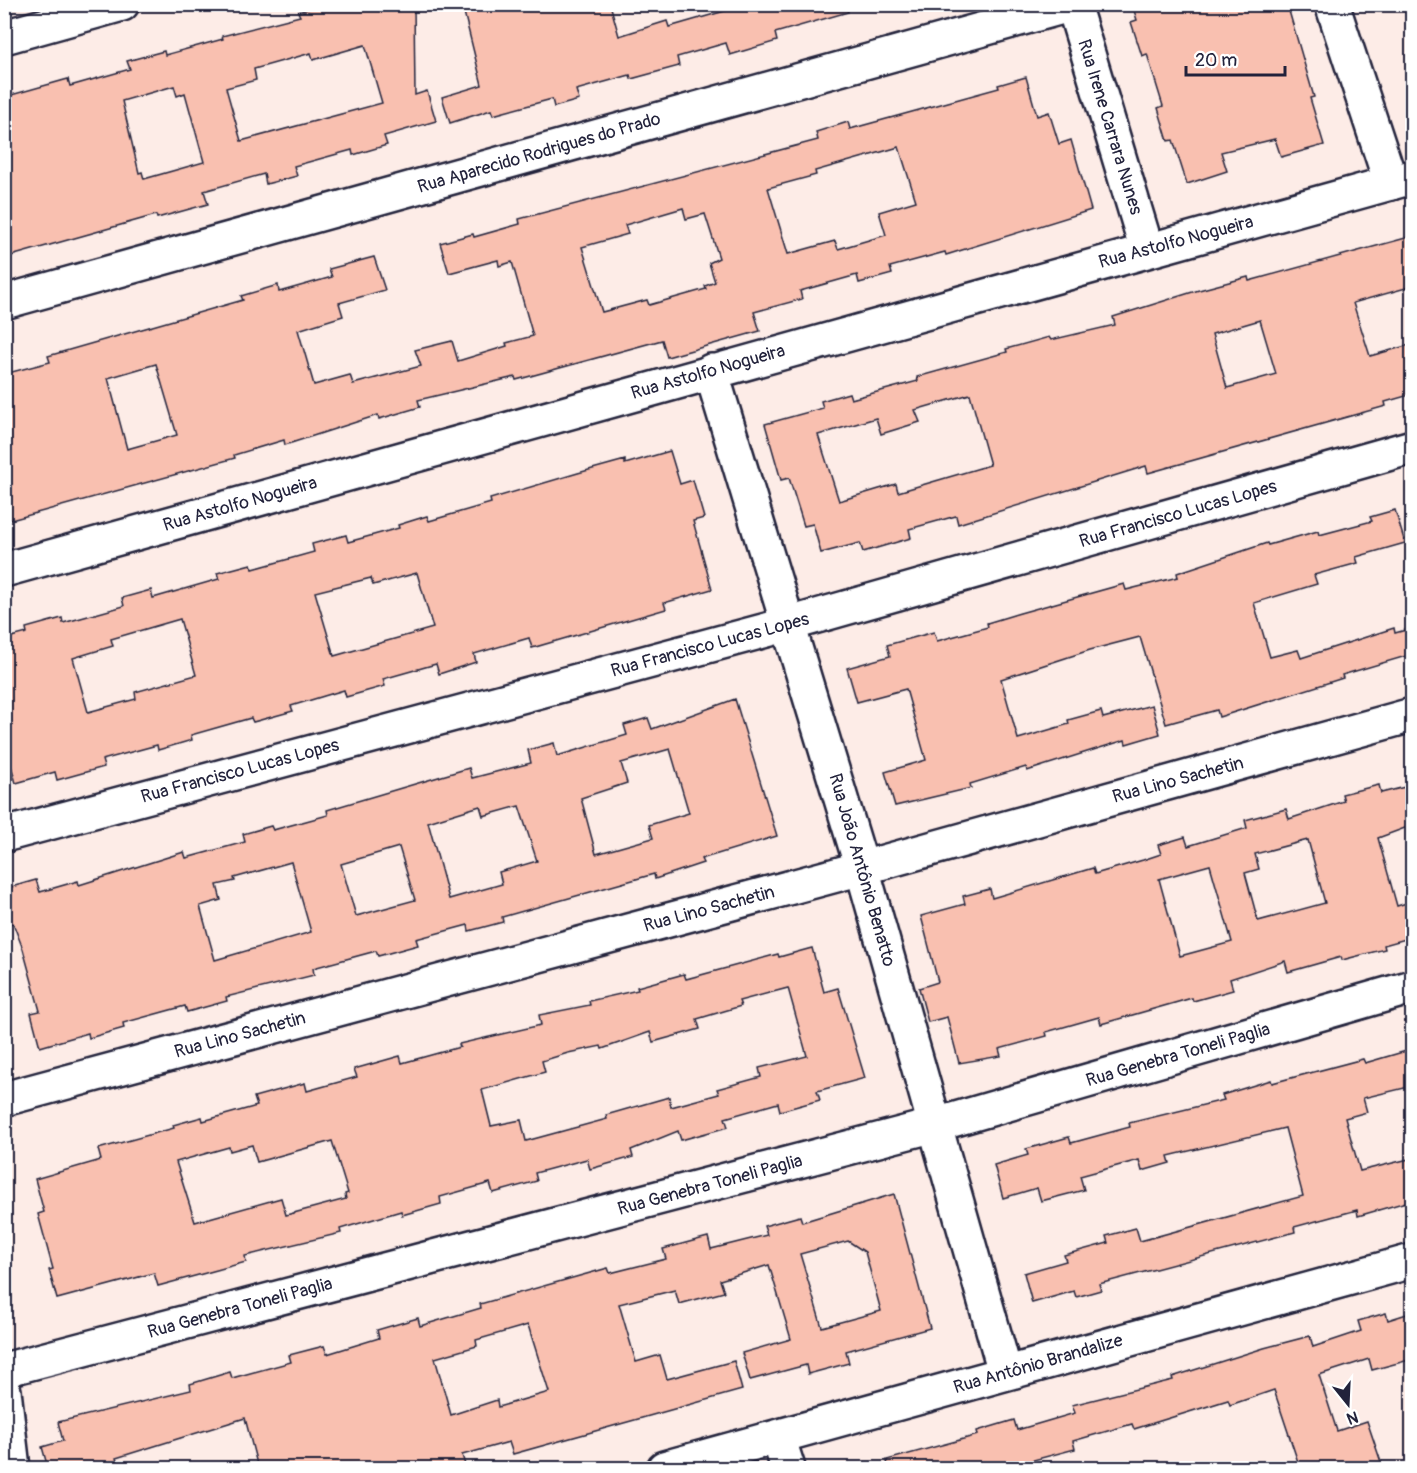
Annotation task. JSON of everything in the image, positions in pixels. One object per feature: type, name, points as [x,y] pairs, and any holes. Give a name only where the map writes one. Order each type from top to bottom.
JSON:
[{"type":"street","points":[[4,37],[122,4]]},
{"type":"street","name":"Rua Irene Carrara Nunes","points":[[1073,4],[1147,250]]},
{"type":"street","name":"Rua Aparecido Rodrigues do Prado","points":[[4,302],[1073,4]]},
{"type":"street","points":[[1332,4],[1402,180]]},
{"type":"street","name":"Rua Astolfo Nogueira","points":[[4,570],[1402,180]]},
{"type":"street","name":"Rua João Antônio Benatto","points":[[711,371],[862,868],[1005,1372]]},
{"type":"street","name":"Rua Francisco Lucas Lopes","points":[[4,835],[789,624],[1413,447]]},
{"type":"street","name":"Rua Lino Sachetin","points":[[4,1098],[862,868],[1413,715]]},
{"type":"street","name":"Rua Genebra Toneli Paglia","points":[[4,1370],[935,1125],[1413,987]]},
{"type":"street","name":"Rua Antônio Brandalize","points":[[664,1468],[1413,1261]]},
{"type":"street","points":[[4,1391],[14,1468]]},
{"type":"street","points":[[778,1437],[788,1468]]},
{"type":"building","points":[[324,4],[414,4],[415,95],[427,91],[436,121],[384,136],[387,145],[353,155],[352,150],[294,166],[297,176],[266,184],[264,174],[204,191],[208,204],[157,218],[156,215],[4,258],[4,97],[68,79],[70,86],[130,69],[127,61],[164,51],[165,55],[223,39],[222,36],[300,16],[298,12]],"holes":[[[365,45],[382,103],[241,141],[226,88],[256,80],[254,69],[311,53],[313,60]],[[174,86],[177,96],[185,93],[204,162],[144,179],[142,172],[139,173],[122,101]]]},
{"type":"building","points":[[462,4],[610,4],[619,36],[667,21],[669,27],[749,4],[847,4],[848,12],[775,33],[777,41],[730,55],[726,43],[677,57],[679,66],[631,79],[630,75],[576,90],[579,100],[554,107],[552,99],[493,115],[491,110],[450,123],[442,97],[482,85]]},
{"type":"building","points":[[1132,4],[1287,4],[1314,97],[1310,98],[1324,145],[1281,157],[1275,139],[1221,152],[1227,171],[1187,184],[1173,140],[1168,141],[1158,108],[1163,106],[1147,54],[1142,56],[1131,22],[1137,20]]},
{"type":"building","points":[[1026,77],[1037,116],[1049,112],[1059,144],[1071,140],[1091,210],[946,255],[945,252],[890,267],[892,274],[859,283],[857,275],[800,291],[802,299],[754,312],[760,331],[667,357],[662,340],[516,380],[515,377],[418,400],[420,407],[379,419],[378,415],[285,445],[284,440],[234,455],[235,458],[4,522],[4,374],[50,362],[48,356],[243,300],[241,296],[278,285],[279,292],[332,277],[329,269],[374,257],[385,290],[339,303],[343,316],[298,330],[314,385],[350,375],[353,384],[421,366],[415,350],[452,341],[458,361],[507,346],[506,343],[533,336],[512,262],[499,266],[498,260],[449,273],[440,243],[473,234],[474,237],[520,224],[519,219],[818,140],[816,132],[848,122],[850,129],[999,88],[998,85]],"holes":[[[899,147],[916,201],[879,212],[886,235],[838,249],[835,241],[788,254],[768,188],[816,175],[815,171]],[[683,208],[686,219],[705,214],[719,258],[709,263],[715,282],[705,286],[706,289],[649,305],[647,300],[602,312],[582,247],[628,234],[625,225]],[[156,364],[177,435],[127,449],[108,378]]]},
{"type":"building","points":[[1413,236],[1413,286],[1353,303],[1370,356],[1413,344],[1413,394],[1385,402],[1386,406],[1148,473],[1146,466],[958,524],[956,516],[909,529],[911,538],[863,552],[860,543],[821,553],[813,524],[804,526],[789,478],[781,480],[765,424],[823,408],[821,401],[849,393],[851,399],[918,381],[917,377],[1007,352],[1006,349],[1049,337],[1051,340],[1115,325],[1113,317],[1199,290],[1248,277],[1249,281]],"holes":[[[1260,320],[1276,374],[1227,388],[1212,334]],[[970,394],[990,465],[898,492],[896,484],[839,501],[818,435],[876,418],[881,434],[920,422],[915,410]]]},
{"type":"building","points":[[670,451],[680,484],[693,480],[704,518],[693,521],[712,589],[664,603],[666,609],[532,648],[529,638],[474,654],[476,662],[439,674],[436,664],[383,679],[385,686],[346,697],[344,690],[291,706],[293,711],[253,722],[251,718],[191,735],[192,740],[158,750],[157,745],[102,760],[104,767],[57,780],[55,772],[16,783],[4,741],[4,639],[27,633],[26,628],[62,618],[63,623],[124,606],[122,598],[151,590],[153,598],[219,579],[217,573],[251,564],[253,569],[314,552],[312,544],[346,535],[348,542],[399,528],[398,525],[427,516],[429,521],[491,503],[490,499],[578,473],[625,460],[625,464]],"holes":[[[417,573],[433,628],[334,656],[315,592],[371,578],[373,585]],[[180,619],[196,675],[135,692],[136,699],[88,712],[73,658],[113,646],[111,639]]]},
{"type":"building","points":[[1395,510],[1405,543],[1356,557],[1358,563],[1314,575],[1317,584],[1254,603],[1270,657],[1298,650],[1301,658],[1394,628],[1395,633],[1413,628],[1413,654],[1342,675],[1343,678],[1219,717],[1217,710],[1166,724],[1140,637],[1090,650],[1001,679],[1018,739],[1069,724],[1068,720],[1101,711],[1103,718],[1152,705],[1160,734],[1126,744],[1125,740],[1027,771],[1026,767],[970,784],[971,788],[895,806],[885,772],[926,760],[906,689],[857,702],[847,668],[890,656],[887,645],[934,632],[937,641],[988,627],[987,623],[1124,584],[1126,590],[1178,577],[1177,573],[1267,543],[1268,545],[1318,531],[1319,535],[1372,521],[1370,517]]},
{"type":"building","points":[[735,699],[777,836],[701,859],[703,863],[655,879],[654,874],[502,917],[503,922],[469,931],[468,925],[416,939],[418,945],[378,956],[376,951],[313,968],[314,975],[226,997],[227,1001],[187,1012],[185,1006],[123,1023],[124,1028],[89,1038],[88,1033],[40,1047],[31,1013],[40,1011],[23,949],[13,923],[4,925],[4,889],[36,880],[40,892],[78,881],[79,885],[184,852],[186,858],[245,842],[243,834],[271,826],[273,830],[328,815],[327,810],[469,768],[472,778],[531,763],[528,750],[554,743],[557,756],[627,735],[624,725],[648,718],[652,729]],"holes":[[[670,749],[689,813],[649,825],[653,838],[596,854],[581,798],[627,783],[621,763]],[[480,806],[483,816],[519,806],[537,861],[499,872],[502,884],[449,899],[428,822]],[[399,847],[415,900],[356,916],[341,864]],[[291,862],[311,932],[215,960],[200,906],[221,900],[217,885],[235,881],[234,878]]]},
{"type":"building","points":[[1379,785],[1381,793],[1413,785],[1413,825],[1378,838],[1397,906],[1413,901],[1413,937],[1384,945],[1385,949],[1342,960],[1341,957],[1288,972],[1285,961],[1230,979],[1233,990],[1193,1001],[1192,998],[1101,1024],[1099,1017],[1046,1032],[1047,1036],[999,1049],[1001,1056],[959,1063],[947,1017],[928,1022],[919,988],[938,982],[921,916],[965,904],[963,896],[990,889],[992,898],[1093,868],[1095,874],[1143,860],[1161,854],[1158,845],[1185,837],[1188,846],[1247,828],[1245,820],[1286,809],[1289,819],[1344,801],[1342,794]],"holes":[[[1308,840],[1325,903],[1258,921],[1245,873],[1259,869],[1255,854]],[[1210,865],[1232,942],[1180,956],[1159,879]]]},
{"type":"building","points":[[812,948],[824,992],[838,988],[865,1078],[817,1091],[820,1100],[780,1111],[778,1103],[725,1118],[728,1127],[681,1140],[678,1131],[631,1150],[633,1157],[590,1169],[587,1159],[535,1173],[537,1181],[493,1193],[490,1183],[440,1197],[441,1204],[402,1215],[401,1211],[340,1229],[341,1233],[245,1256],[246,1262],[158,1286],[154,1273],[57,1299],[49,1270],[53,1269],[38,1214],[44,1212],[35,1179],[101,1160],[98,1149],[174,1128],[173,1125],[202,1117],[203,1121],[257,1106],[254,1097],[305,1083],[307,1091],[357,1077],[354,1069],[400,1056],[402,1063],[460,1047],[459,1044],[541,1025],[539,1015],[590,1005],[589,1001],[638,990],[637,987],[684,974],[686,979],[778,954],[779,957]],"holes":[[[788,988],[807,1056],[759,1068],[761,1077],[717,1089],[719,1094],[671,1107],[669,1097],[606,1115],[607,1119],[526,1141],[521,1120],[491,1126],[482,1090],[545,1072],[542,1061],[601,1046],[602,1049],[650,1032],[653,1042],[700,1029],[697,1019],[741,1006],[739,1001]],[[332,1141],[348,1193],[345,1194],[346,1199],[286,1215],[281,1198],[195,1222],[176,1162],[229,1147],[230,1151],[252,1145],[257,1162]]]},
{"type":"building","points":[[1413,1049],[1413,1086],[1363,1098],[1367,1112],[1345,1118],[1360,1171],[1413,1158],[1413,1200],[1358,1216],[1357,1210],[1294,1227],[1295,1232],[1099,1284],[1101,1290],[1076,1297],[1074,1291],[1032,1303],[1024,1273],[1066,1261],[1064,1255],[1108,1243],[1106,1236],[1136,1228],[1140,1241],[1303,1196],[1285,1128],[1168,1156],[1170,1163],[1142,1171],[1139,1160],[1080,1176],[1084,1190],[1041,1201],[1037,1188],[1003,1198],[994,1165],[1028,1155],[1026,1149],[1069,1137],[1071,1143],[1130,1127],[1129,1123],[1224,1100],[1222,1095],[1271,1080],[1272,1083],[1363,1059],[1365,1063]]},
{"type":"building","points":[[894,1194],[930,1328],[846,1351],[849,1363],[808,1374],[806,1365],[750,1380],[742,1353],[791,1339],[769,1265],[720,1280],[724,1292],[679,1304],[675,1290],[619,1304],[636,1362],[660,1355],[667,1379],[734,1361],[742,1390],[513,1454],[509,1442],[462,1455],[466,1468],[258,1468],[245,1418],[116,1458],[119,1468],[48,1468],[42,1447],[63,1441],[58,1422],[191,1390],[190,1384],[230,1372],[232,1378],[291,1362],[289,1355],[324,1346],[327,1354],[379,1338],[377,1330],[418,1318],[420,1326],[481,1308],[480,1304],[608,1268],[610,1273],[666,1259],[663,1249],[708,1237],[711,1249],[767,1235],[764,1226],[800,1216],[802,1222]],"holes":[[[848,1241],[865,1252],[881,1311],[822,1327],[800,1254]],[[528,1325],[549,1392],[498,1407],[497,1400],[451,1415],[435,1358],[477,1346],[476,1340]]]},
{"type":"building","points":[[1413,1312],[1413,1359],[1372,1370],[1369,1359],[1319,1375],[1337,1431],[1367,1421],[1383,1468],[1300,1468],[1274,1390],[1230,1405],[1228,1400],[1134,1429],[1132,1424],[1073,1441],[1075,1449],[1003,1468],[888,1468],[887,1460],[978,1435],[977,1431],[1014,1420],[1017,1430],[1075,1413],[1072,1405],[1173,1380],[1172,1377],[1310,1336],[1313,1347],[1361,1331],[1358,1321],[1386,1313],[1388,1320]]}]
